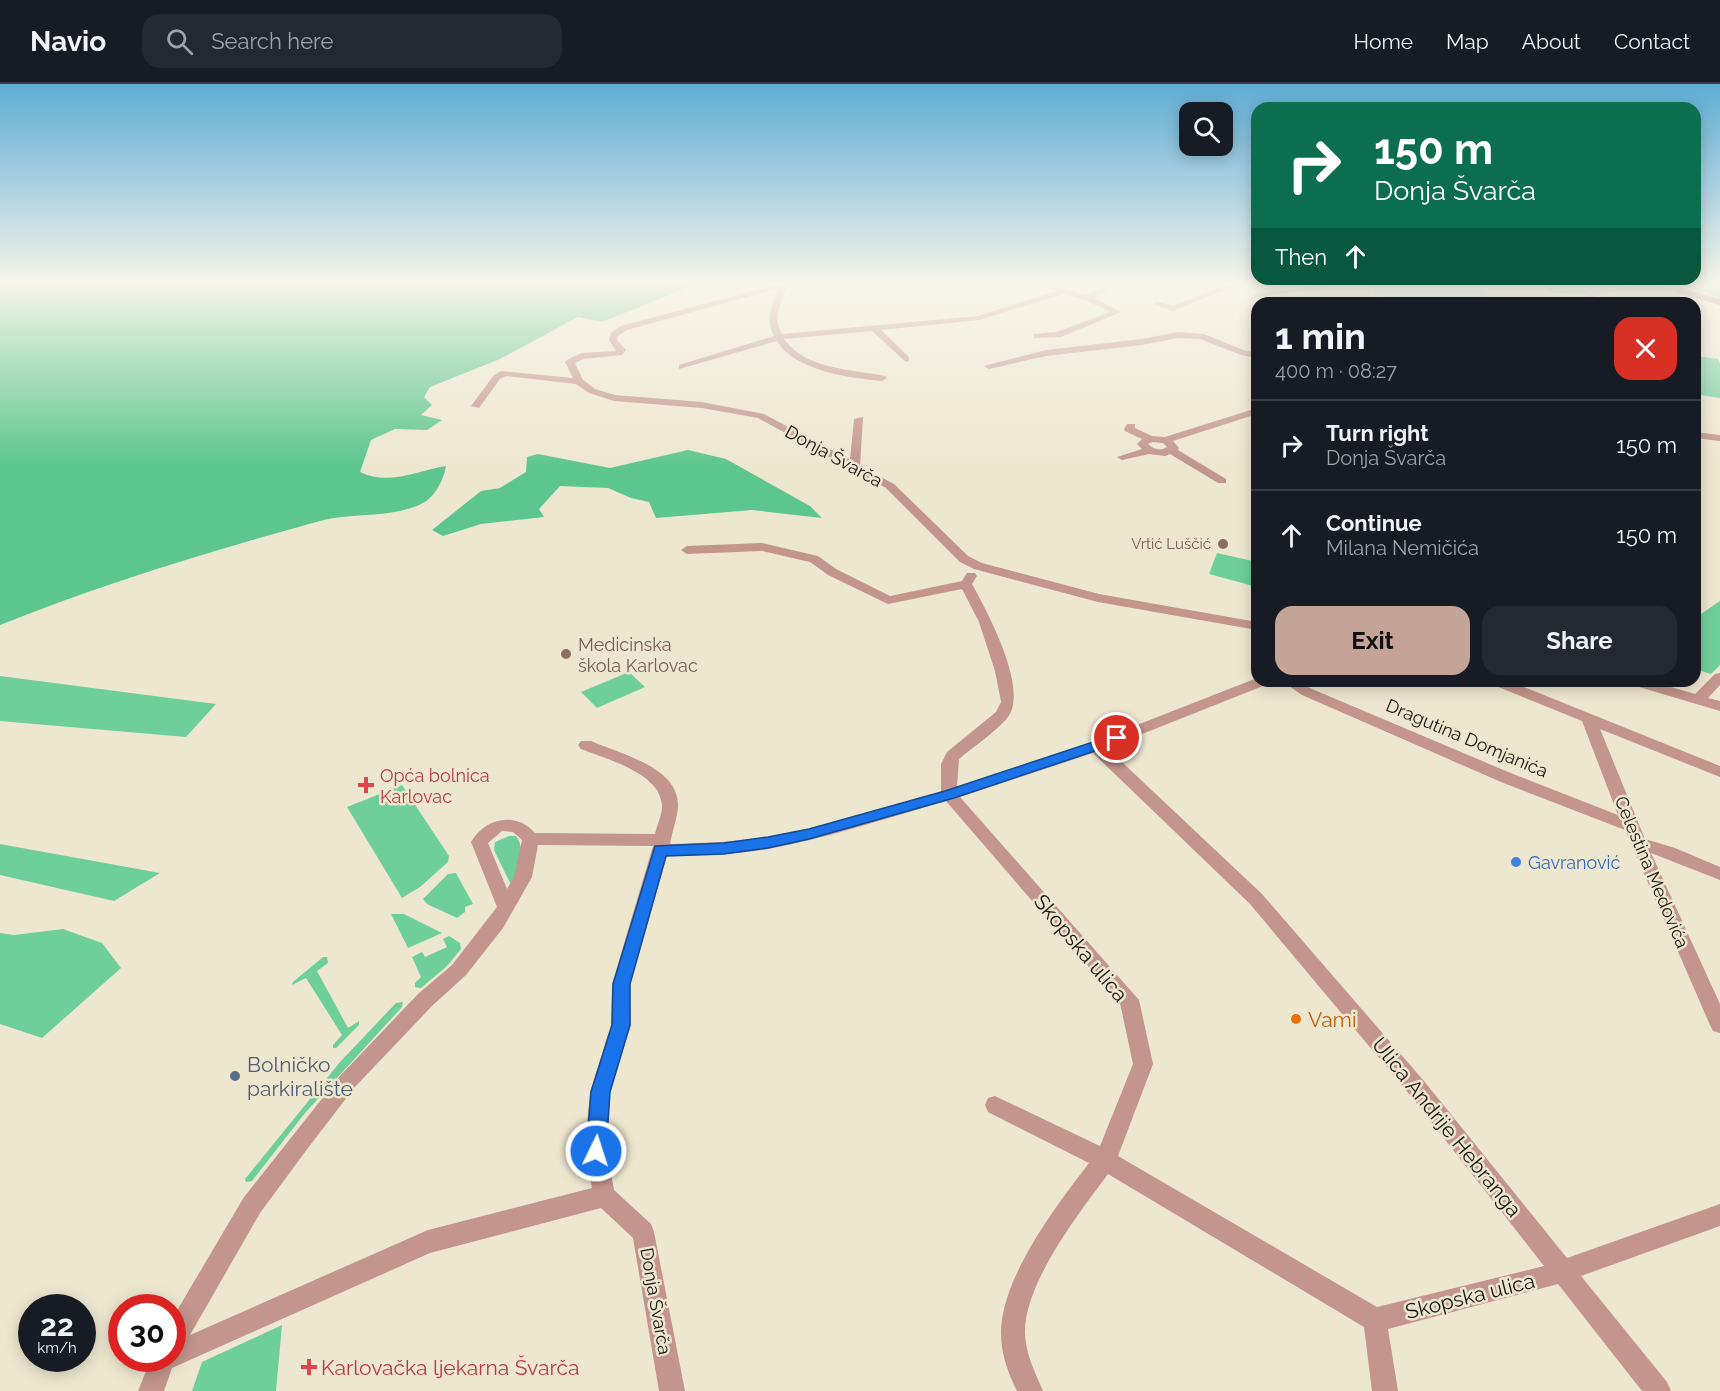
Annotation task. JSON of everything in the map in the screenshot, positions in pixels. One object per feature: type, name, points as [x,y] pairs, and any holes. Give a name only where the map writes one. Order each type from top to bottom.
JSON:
[{"type":"street","points":[[579,381],[570,362],[581,356],[619,353],[622,350],[617,344]]},
{"type":"street","points":[[682,367],[756,344]]},
{"type":"street","points":[[785,344],[794,355],[822,368],[860,377],[882,378]]},
{"type":"street","points":[[891,344],[906,359]]},
{"type":"street","points":[[989,366],[1046,353],[1125,344]]},
{"type":"street","points":[[1221,344],[1251,355]]},
{"type":"street","points":[[476,406],[497,377],[504,373],[579,381]]},
{"type":"street","name":"Donja Švarča","points":[[579,381],[592,391],[614,398],[702,405],[761,416],[890,486],[964,559],[978,566]]},
{"type":"street","points":[[1169,447],[1251,413]]},
{"type":"street","points":[[1122,457],[1143,444],[1169,447],[1251,418]]},
{"type":"street","points":[[855,467],[859,419]]},
{"type":"street","points":[[1131,426],[1129,429],[1143,444]]},
{"type":"street","points":[[1701,437],[1720,440]]},
{"type":"street","points":[[1169,447],[1183,459],[1222,481]]},
{"type":"street","points":[[687,550],[762,547],[793,554],[814,560],[832,573],[870,589],[888,600],[966,584],[978,566],[1098,598],[1251,625]]},
{"type":"street","points":[[949,795],[949,764],[952,756],[1002,716],[1008,702],[1002,671],[986,622],[966,584]]},
{"type":"street","points":[[1699,698],[1720,677]]},
{"type":"street","points":[[531,838],[724,848],[768,843],[809,834],[949,795],[1096,747],[1251,686]]},
{"type":"street","name":"Dragutina Domjanića","points":[[1299,687],[1507,778],[1631,826]]},
{"type":"street","points":[[1511,687],[1720,772]]},
{"type":"street","points":[[1657,687],[1720,706]]},
{"type":"street","name":"Celestina Medovića","points":[[1588,718],[1631,826],[1720,1025]]},
{"type":"street","points":[[186,1347],[428,1242],[604,1196],[596,1151],[600,1092],[621,1025],[621,984],[670,806],[666,787],[651,773],[586,745]]},
{"type":"street","name":"Ulica Andrije Hebranga","points":[[1096,747],[1256,899],[1418,1088],[1658,1391]]},
{"type":"street","name":"Skopska ulica","points":[[949,795],[1129,1000],[1143,1064],[1105,1160],[1072,1204],[1022,1288],[1013,1333],[1018,1366],[1030,1391]]},
{"type":"street","points":[[186,1321],[252,1205],[300,1141],[347,1082],[425,1000],[459,970],[484,940],[506,907],[523,877],[531,838],[524,828],[513,824],[486,831],[479,842],[506,907]]},
{"type":"street","points":[[1639,843],[1669,852],[1720,874]]},
{"type":"street","points":[[995,1105],[1105,1160],[1375,1320],[1385,1391]]},
{"type":"street","name":"Donja Švarča","points":[[604,1196],[643,1232],[672,1391]]},
{"type":"street","name":"Skopska ulica","points":[[1375,1320],[1546,1277],[1720,1215]]},
{"type":"street","points":[[151,1391],[159,1372]]},
{"type":"green space","points":[[0,344],[528,344],[500,359],[430,387],[424,397],[432,405],[421,415],[442,420],[427,430],[395,429],[371,440],[360,472],[371,476],[392,478],[446,466],[438,487],[423,503],[398,511],[332,518],[239,544],[158,568],[0,625]]},
{"type":"green space","points":[[1701,357],[1718,359],[1720,363],[1720,398],[1701,395]]},
{"type":"green space","points":[[688,450],[726,459],[810,506],[822,518],[752,510],[656,518],[649,502],[631,498],[608,488],[560,486],[539,509],[544,517],[481,524],[443,536],[432,530],[481,491],[500,488],[526,472],[527,457],[538,454],[610,468]]},
{"type":"green space","points":[[1217,553],[1251,561],[1251,585],[1209,574]]},
{"type":"green space","points":[[1720,601],[1720,665],[1711,674],[1701,671],[1701,614]]},
{"type":"green space","points":[[629,672],[645,687],[597,708],[581,692]]},
{"type":"green space","points":[[0,676],[216,704],[186,737],[0,721]]},
{"type":"green space","points":[[402,785],[449,856],[448,862],[420,887],[402,898],[347,807]]},
{"type":"green space","points":[[509,836],[516,836],[521,847],[520,860],[511,885],[494,850],[495,842]]},
{"type":"green space","points":[[0,844],[160,873],[114,901],[0,875]]},
{"type":"green space","points":[[456,873],[473,904],[465,907],[465,912],[457,918],[427,904],[423,899],[448,874]]},
{"type":"green space","points":[[391,914],[404,914],[442,933],[408,948]]},
{"type":"green space","points":[[63,929],[102,943],[121,968],[42,1038],[0,1024],[0,933],[14,935]]},
{"type":"green space","points":[[449,936],[460,943],[461,949],[447,966],[421,988],[415,987],[415,983],[421,977],[412,957],[422,952],[425,957],[447,947],[443,939]]},
{"type":"green space","points":[[323,957],[327,957],[328,963],[317,971],[348,1028],[359,1021],[359,1025],[336,1048],[333,1048],[333,1045],[342,1035],[306,978],[292,985]]},
{"type":"green space","points":[[403,1002],[402,1007],[305,1113],[252,1181],[246,1182],[245,1179],[340,1062],[396,1003]]},
{"type":"green space","points":[[282,1325],[276,1391],[192,1391],[202,1362]]},
{"type":"place","name":"Vrtić Luščić","points":[[1223,544]]},
{"type":"place","name":"Medicinska škola Karlovac","points":[[566,654]]},
{"type":"place","name":"Opća bolnica Karlovac","points":[[366,785]]},
{"type":"place","name":"Gavranović","points":[[1516,862]]},
{"type":"place","name":"Vami","points":[[1296,1019]]},
{"type":"place","name":"Bolničko parkiralište","points":[[235,1076]]},
{"type":"place","name":"Karlovačka ljekarna Švarča","points":[[309,1367]]},
{"type":"route","points":[[596,1151],[600,1092],[621,1025],[621,984],[660,850],[724,848],[768,843],[809,834],[949,795],[1117,738]]}]
